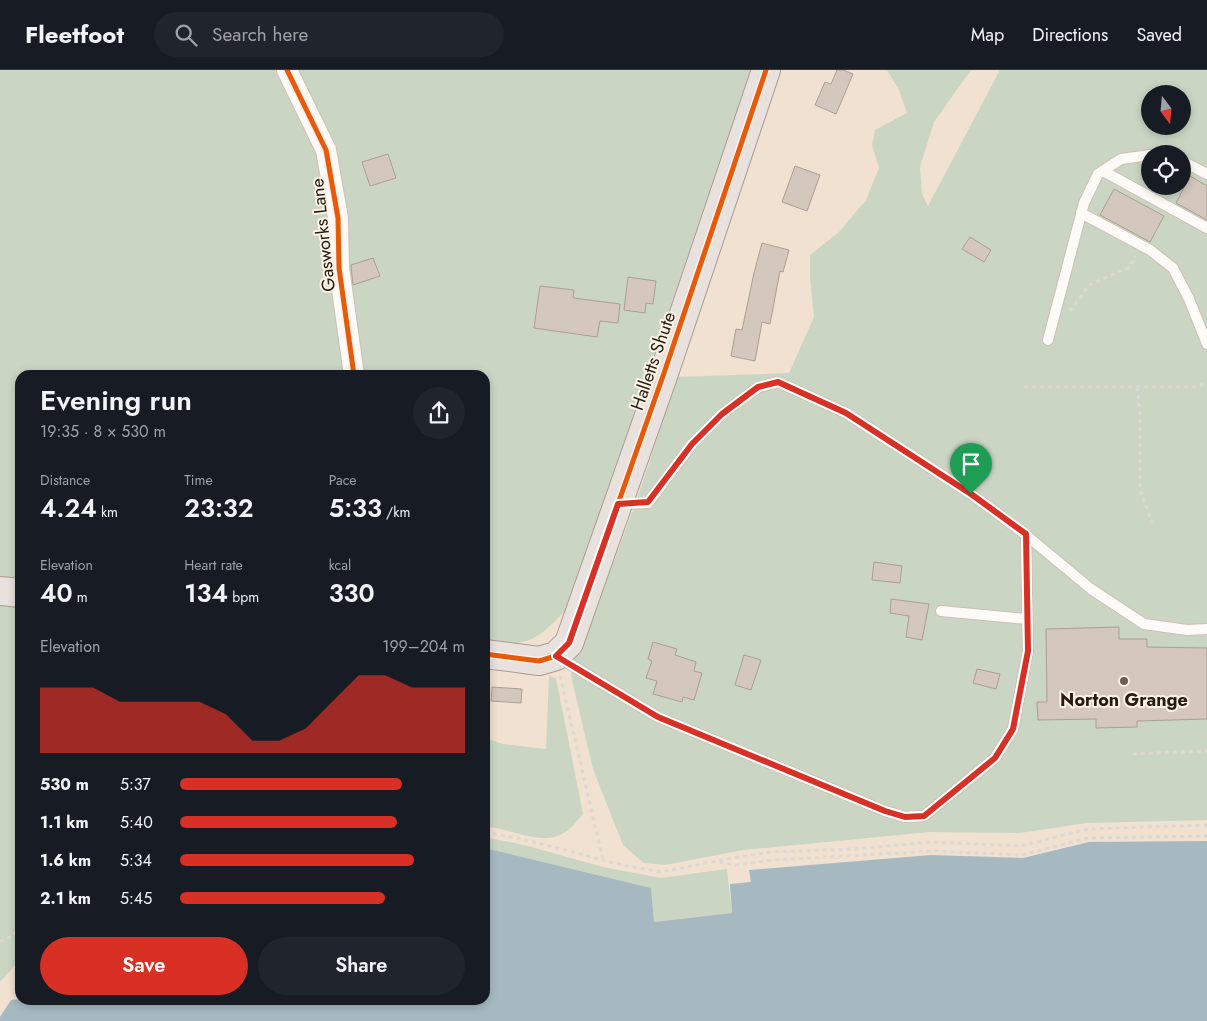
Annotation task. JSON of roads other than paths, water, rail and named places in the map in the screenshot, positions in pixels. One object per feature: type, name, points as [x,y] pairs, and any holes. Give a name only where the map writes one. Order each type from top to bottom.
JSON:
[{"type":"main road","name":"Halletts Shute","points":[[556,656],[569,643],[664,373],[766,70]]},
{"type":"main road","points":[[0,591],[15,592]]},
{"type":"main road","points":[[490,655],[539,661],[556,656]]},
{"type":"street","name":"Gasworks Lane","points":[[287,70],[326,150],[338,218],[339,268],[353,370]]},
{"type":"lane","points":[[1048,340],[1084,203],[1098,174],[1121,159],[1141,156]]},
{"type":"lane","points":[[1191,166],[1207,174]]},
{"type":"lane","points":[[1104,171],[1207,228]]},
{"type":"lane","points":[[1081,213],[1150,250],[1173,268],[1189,299],[1207,344]]},
{"type":"lane","points":[[618,504],[648,502],[692,444],[722,414],[758,387],[778,382],[846,413],[971,494],[1026,534],[1091,588],[1144,624],[1187,630],[1202,629],[1207,618]]},
{"type":"lane","points":[[556,656],[658,717],[885,811],[905,817],[924,816],[995,758],[1013,729],[1028,651],[1026,534]]},
{"type":"lane","points":[[941,611],[1027,619]]},
{"type":"place","name":"Norton Grange","points":[[1124,681]]}]
